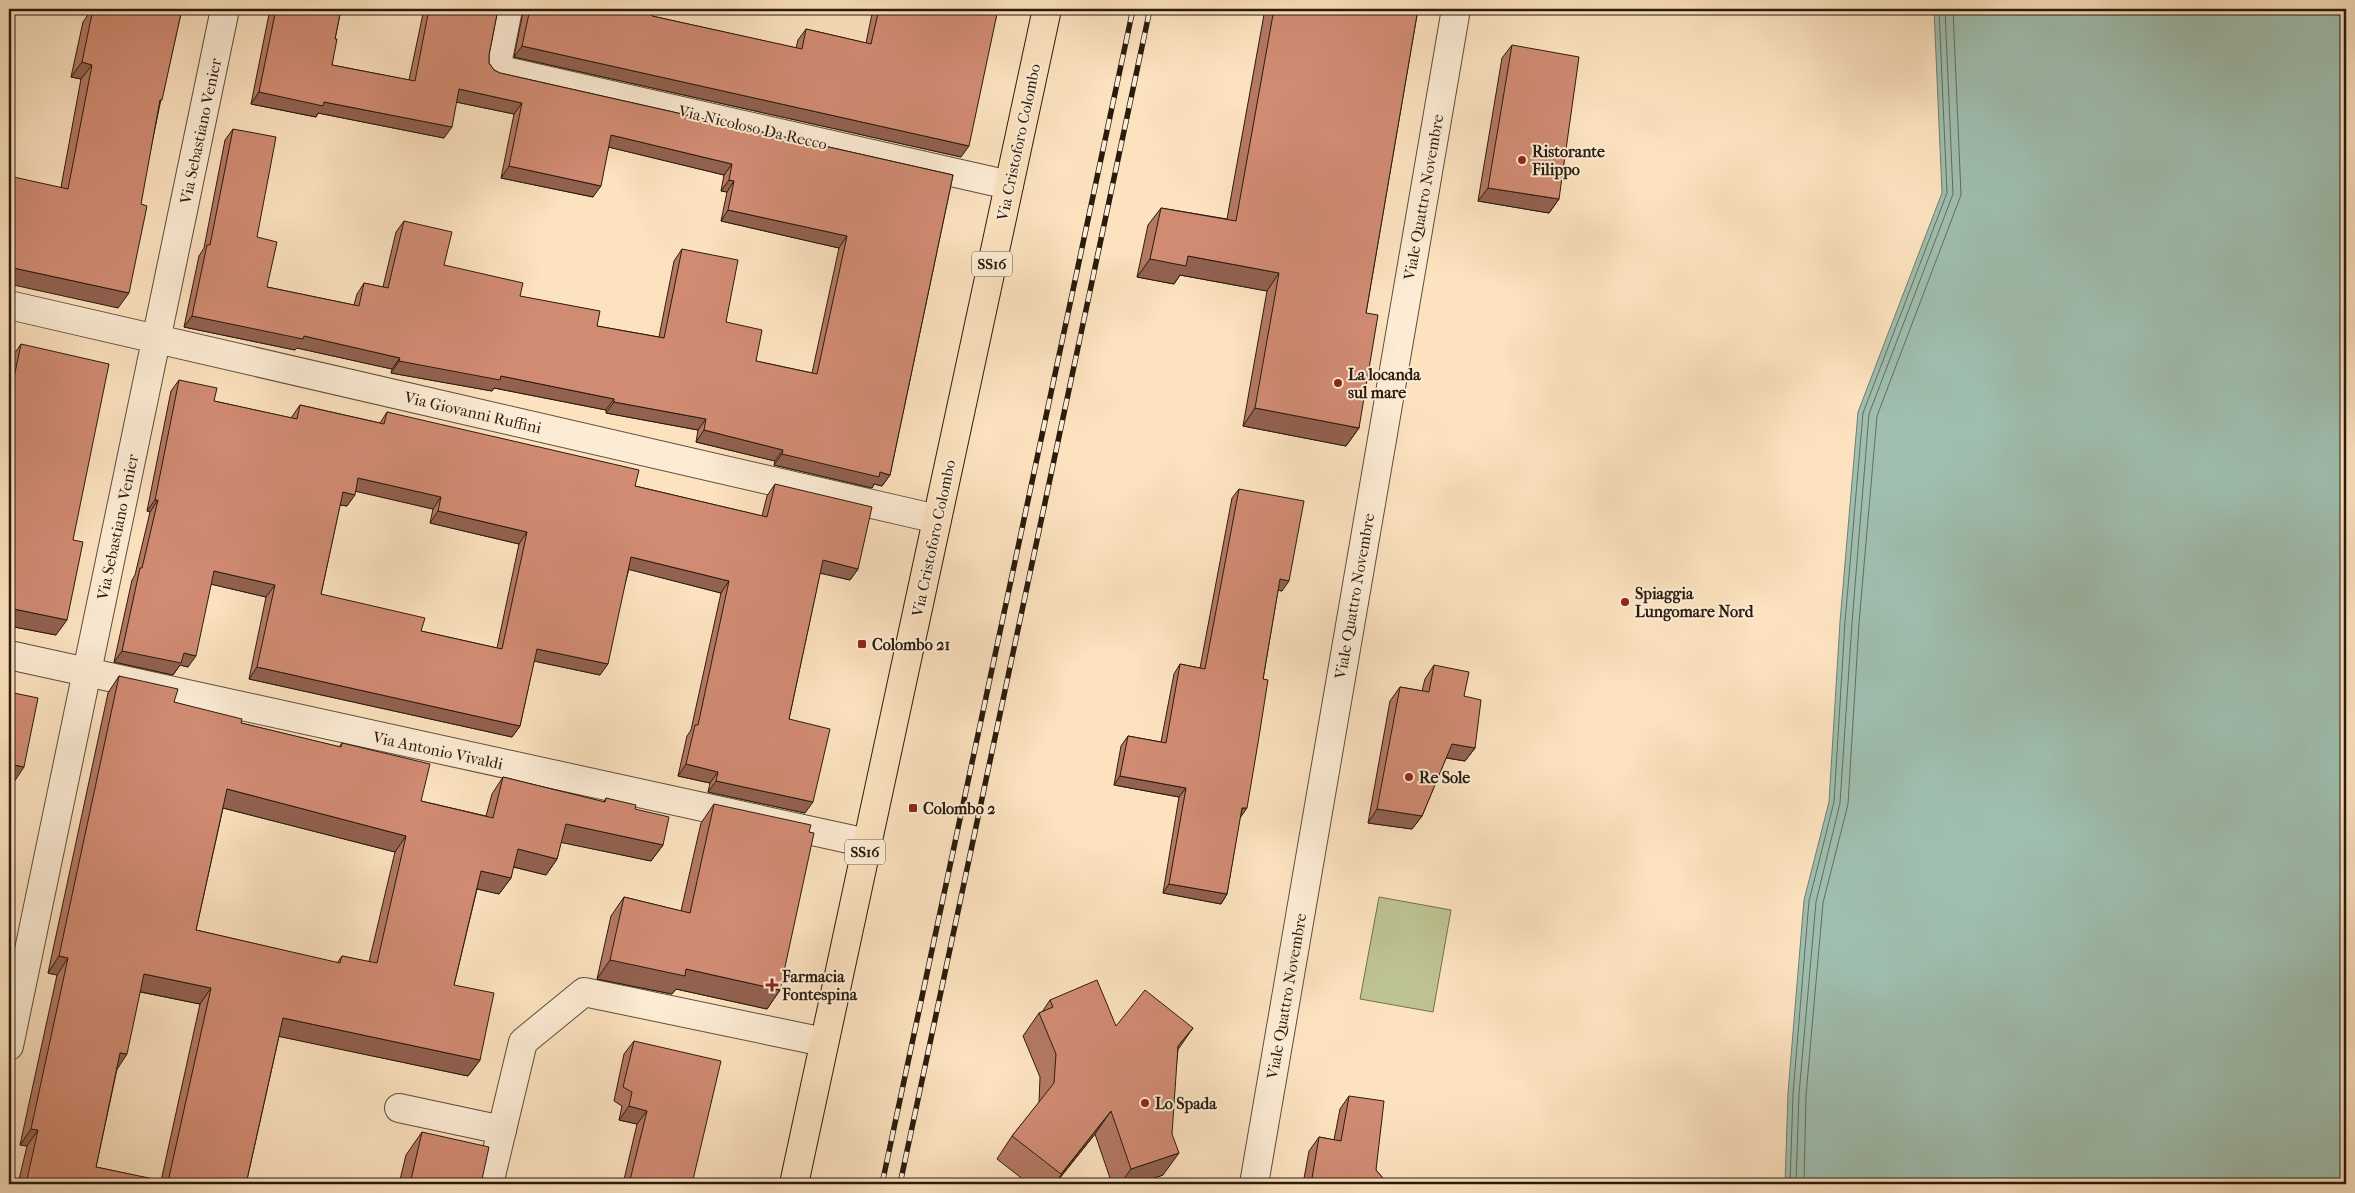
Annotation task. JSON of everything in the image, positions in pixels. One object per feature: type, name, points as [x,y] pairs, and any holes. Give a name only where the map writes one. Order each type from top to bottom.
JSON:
[{"type":"main road","name":"Via Cristoforo Colombo","points":[[794,1184],[1047,9]]},
{"type":"street","name":"Via Sebastiano Venier","points":[[9,1046],[225,9]]},
{"type":"street","name":"Via Nicoloso Da Recco","points":[[508,9],[496,69],[1009,185]]},
{"type":"street","name":"Viale Quattro Novembre","points":[[1254,1184],[1456,9]]},
{"type":"street","name":"Via Giovanni Ruffini","points":[[9,305],[937,519]]},
{"type":"street","name":"Via Antonio Vivaldi","points":[[9,655],[86,674],[867,843]]},
{"type":"street","points":[[489,1184],[523,1042],[584,992],[824,1042]]},
{"type":"street","points":[[399,1108],[502,1130]]},
{"type":"green space","points":[[1379,897],[1451,910],[1433,1012],[1360,999]]},
{"type":"water","points":[[1934,9],[2346,9],[2346,1184],[1785,1184],[1788,1093],[1804,900],[1829,802],[1840,622],[1858,412],[1942,193]]},
{"type":"building","points":[[93,9],[182,9],[162,100],[160,100],[141,204],[147,206],[129,293],[9,267],[9,176],[68,189],[92,65],[82,62]]},
{"type":"building","points":[[276,9],[341,9],[332,65],[415,81],[429,9],[498,9],[489,63],[494,70],[500,73],[953,175],[890,475],[880,472],[879,477],[782,454],[783,450],[704,430],[706,419],[614,402],[614,399],[501,376],[500,380],[399,361],[400,358],[304,336],[303,339],[192,316],[207,245],[210,245],[233,129],[276,137],[257,237],[277,242],[267,287],[359,306],[364,283],[388,288],[404,221],[452,232],[444,265],[523,283],[520,296],[600,311],[597,326],[664,338],[682,249],[738,260],[726,322],[762,330],[756,361],[817,374],[847,236],[728,210],[734,181],[729,180],[732,164],[611,135],[601,186],[509,166],[522,103],[459,89],[452,127],[324,102],[323,106],[259,92]]},
{"type":"building","points":[[530,9],[653,9],[652,16],[802,49],[806,29],[871,44],[879,9],[998,9],[969,146],[522,46]]},
{"type":"building","points":[[1274,9],[1418,9],[1366,313],[1378,315],[1359,428],[1255,408],[1279,273],[1188,256],[1186,266],[1150,259],[1161,208],[1236,221]]},
{"type":"building","points":[[1512,45],[1579,57],[1559,199],[1488,188]]},
{"type":"building","points":[[21,344],[109,364],[73,540],[83,542],[67,620],[9,608],[9,425],[11,411],[9,411],[9,401]]},
{"type":"building","points":[[179,380],[217,388],[214,401],[297,419],[300,405],[384,424],[387,412],[639,470],[635,486],[767,517],[775,484],[872,507],[858,569],[823,560],[789,719],[830,729],[813,802],[716,781],[718,772],[686,764],[695,725],[698,725],[729,581],[631,557],[608,664],[537,649],[520,726],[257,667],[275,585],[214,571],[196,656],[184,653],[181,663],[122,651],[140,568],[142,568],[158,500],[155,500]],"holes":[[[358,478],[441,497],[438,511],[527,532],[502,649],[421,631],[425,618],[321,594],[343,492],[355,495]]]},
{"type":"building","points":[[1239,489],[1304,501],[1289,581],[1280,579],[1263,679],[1268,680],[1258,743],[1247,808],[1242,808],[1227,894],[1169,884],[1186,788],[1120,776],[1128,736],[1166,743],[1180,664],[1205,669]]},
{"type":"building","points":[[1434,665],[1469,672],[1464,696],[1481,700],[1475,748],[1452,744],[1422,816],[1377,809],[1400,687],[1429,692]]},
{"type":"building","points":[[119,676],[178,689],[174,702],[242,719],[241,723],[341,747],[342,743],[430,764],[421,801],[493,818],[503,777],[605,802],[606,798],[636,805],[635,809],[669,817],[663,845],[566,824],[557,859],[518,849],[511,878],[481,871],[454,985],[494,993],[480,1060],[283,1018],[246,1184],[26,1184],[38,1130],[31,1129],[68,958],[59,956]],"holes":[[[227,789],[406,836],[377,963],[342,956],[340,963],[196,930]],[[144,974],[211,988],[168,1182],[96,1167],[120,1053],[127,1054]]]},
{"type":"building","points":[[9,692],[38,698],[24,767],[9,764]]},
{"type":"building","points":[[714,804],[811,825],[809,832],[814,833],[780,990],[686,969],[685,976],[610,960],[624,897],[690,913]]},
{"type":"building","points":[[1097,980],[1116,1026],[1145,990],[1193,1028],[1178,1046],[1172,1134],[1179,1153],[1131,1169],[1111,1111],[1061,1174],[1012,1136],[1054,1083],[1056,1054],[1039,1013],[1053,1007],[1050,1000]]},
{"type":"building","points":[[634,1041],[721,1061],[692,1184],[629,1184],[647,1111],[629,1106],[632,1092],[623,1087]]},
{"type":"building","points":[[1349,1096],[1384,1101],[1376,1170],[1388,1184],[1311,1184],[1319,1137],[1341,1141]]},
{"type":"building","points":[[422,1132],[489,1147],[481,1184],[410,1184]]},
{"type":"railway","points":[[882,1184],[1133,9]]},
{"type":"railway","points":[[900,1184],[1150,9]]},
{"type":"place","name":"Ristorante Filippo","points":[[1522,160]]},
{"type":"place","name":"La locanda sul mare","points":[[1338,383]]},
{"type":"place","name":"Spiaggia Lungomare Nord","points":[[1625,602]]},
{"type":"place","name":"Colombo 21","points":[[862,644]]},
{"type":"place","name":"Re Sole","points":[[1409,777]]},
{"type":"place","name":"Colombo 2","points":[[913,808]]},
{"type":"place","name":"Farmacia Fontespina","points":[[772,985]]},
{"type":"place","name":"Lo Spada","points":[[1145,1103]]}]
